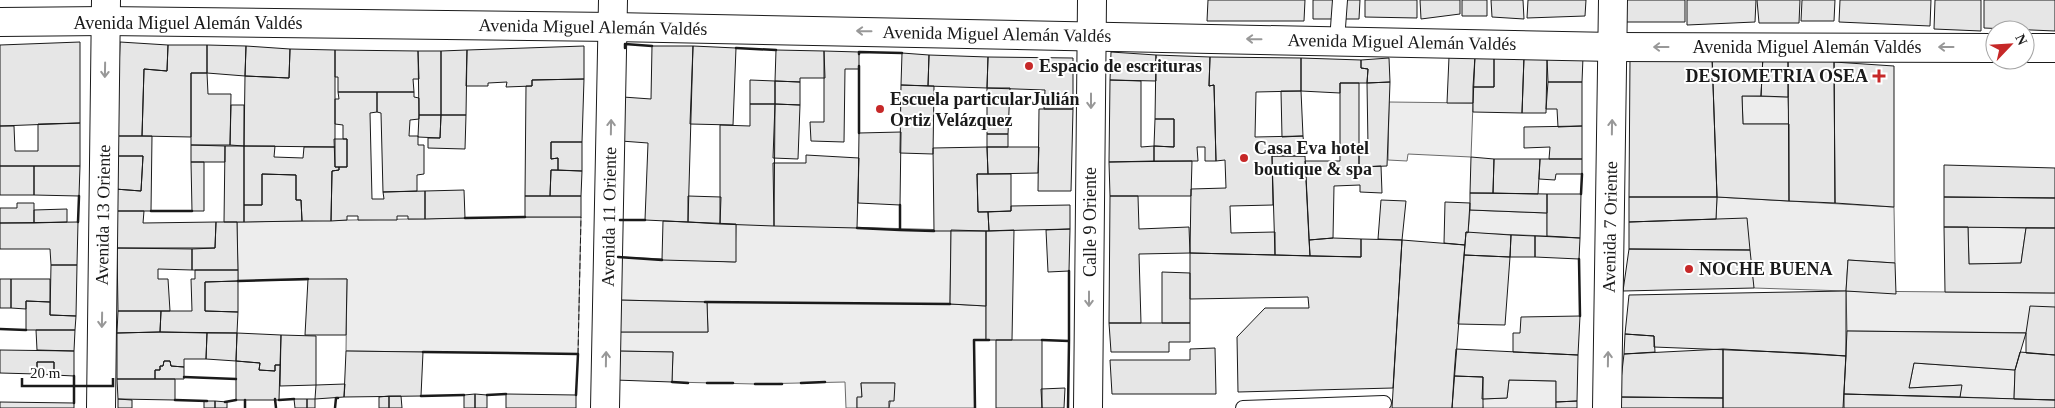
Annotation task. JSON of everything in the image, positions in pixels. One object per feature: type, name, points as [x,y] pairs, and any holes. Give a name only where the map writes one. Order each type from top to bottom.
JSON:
[{"type":"main road","name":"Avenida 11 Oriente","points":[[605,408],[613,0]]},
{"type":"main road","name":"Calle 9 Oriente","points":[[1088,408],[1092,0]]},
{"type":"main road","name":"Avenida 7 Oriente","points":[[1607,408],[1614,46],[1613,0]]},
{"type":"main road","name":"Avenida Miguel Alemán Valdés","points":[[0,22],[105,11],[613,27],[1614,46],[1985,48]]},
{"type":"main road","name":"Avenida 13 Oriente","points":[[101,408],[105,11]]},
{"type":"main road","points":[[2035,48],[2055,48]]},
{"type":"lane","points":[[1337,41],[1340,0]]},
{"type":"lane","points":[[1243,408],[1384,403]]},
{"type":"shaded area","points":[[1742,96],[1788,97],[1789,124],[1743,124]]},
{"type":"shaded area","points":[[1389,102],[1473,103],[1471,157],[1408,154],[1407,161],[1388,160]]},
{"type":"shaded area","points":[[1717,197],[1894,207],[1895,263],[1848,260],[1846,291],[1754,288],[1716,219]]},
{"type":"shaded area","points":[[1470,210],[1547,213],[1547,236],[1468,233]]},
{"type":"shaded area","points":[[581,217],[578,354],[346,351],[347,279],[238,281],[237,222]]},
{"type":"shaded area","points":[[736,224],[951,230],[950,304],[986,306],[986,340],[974,340],[975,408],[889,408],[894,383],[861,383],[862,397],[857,398],[857,408],[846,408],[845,382],[755,384],[672,382],[673,352],[616,351],[616,332],[708,332],[707,302],[617,300],[618,257],[735,262]]},
{"type":"shaded area","points":[[1968,227],[2026,228],[2021,263],[1969,264]]},
{"type":"shaded area","points":[[1846,291],[2055,293],[2055,333],[1847,331]]},
{"type":"shaded area","points":[[1914,363],[2015,370],[2014,399],[1960,397],[1961,385],[1909,388]]},
{"type":"shaded area","points":[[1509,380],[1556,381],[1556,408],[1483,408],[1482,399],[1507,398]]},
{"type":"building","points":[[1208,0],[1305,0],[1304,21],[1207,21]]},
{"type":"building","points":[[1313,0],[1360,0],[1359,19],[1313,19]]},
{"type":"building","points":[[1365,0],[1417,0],[1417,18],[1365,17]]},
{"type":"building","points":[[1420,0],[1460,0],[1460,14],[1421,19]]},
{"type":"building","points":[[1462,0],[1487,0],[1487,16],[1462,16]]},
{"type":"building","points":[[1491,0],[1523,0],[1524,19],[1492,17]]},
{"type":"building","points":[[1528,0],[1586,0],[1585,16],[1527,18]]},
{"type":"building","points":[[1621,0],[1685,0],[1685,22],[1620,22]]},
{"type":"building","points":[[1687,0],[1756,0],[1755,22],[1687,25]]},
{"type":"building","points":[[1757,0],[1800,0],[1799,23],[1759,23]]},
{"type":"building","points":[[1802,0],[1835,0],[1834,21],[1801,21]]},
{"type":"building","points":[[1840,0],[1931,0],[1930,26],[1839,22]]},
{"type":"building","points":[[1935,0],[1981,0],[1981,31],[1934,29]]},
{"type":"building","points":[[1984,0],[2055,0],[2055,31],[2035,30],[2035,20],[1985,20],[1984,28]]},
{"type":"building","points":[[80,42],[80,123],[0,126],[0,45]]},
{"type":"building","points":[[120,42],[168,45],[167,71],[144,69],[142,136],[117,136]]},
{"type":"building","points":[[168,45],[207,45],[207,73],[191,73],[191,137],[142,136],[144,69],[167,71]]},
{"type":"building","points":[[207,45],[246,46],[245,76],[207,73]]},
{"type":"building","points":[[246,46],[290,49],[289,78],[245,76]]},
{"type":"building","points":[[584,46],[584,79],[532,80],[532,86],[506,87],[507,82],[488,83],[488,86],[466,86],[467,50]]},
{"type":"building","points":[[652,46],[693,46],[688,222],[645,220],[648,143],[621,141],[623,97],[651,99]]},
{"type":"building","points":[[693,46],[736,48],[733,125],[690,124]]},
{"type":"building","points":[[290,49],[335,50],[335,147],[244,146],[245,76],[289,78]]},
{"type":"building","points":[[335,50],[418,51],[419,79],[413,79],[414,92],[338,92],[338,77],[335,77]]},
{"type":"building","points":[[467,50],[466,115],[441,115],[441,51]]},
{"type":"building","points":[[776,50],[824,51],[825,78],[800,78],[800,82],[775,81]]},
{"type":"building","points":[[418,51],[441,51],[441,115],[419,115]]},
{"type":"building","points":[[824,51],[859,52],[859,69],[845,69],[844,142],[811,141],[810,122],[824,122]]},
{"type":"building","points":[[1111,52],[1156,55],[1156,81],[1110,80]]},
{"type":"building","name":"Escuela particularJulián Ortiz Velázquez","points":[[902,53],[929,55],[928,86],[901,85]]},
{"type":"building","points":[[1834,54],[1835,203],[1789,201],[1788,55]]},
{"type":"building","points":[[929,55],[988,57],[987,88],[928,86]]},
{"type":"building","points":[[1156,55],[1210,57],[1209,86],[1214,85],[1216,161],[1205,161],[1205,147],[1197,147],[1198,161],[1154,161],[1154,146],[1174,147],[1174,119],[1155,119]]},
{"type":"building","points":[[1763,55],[1761,96],[1742,96],[1743,124],[1789,124],[1789,201],[1717,197],[1712,56]]},
{"type":"building","points":[[1763,55],[1788,55],[1788,97],[1761,96]]},
{"type":"building","points":[[1475,56],[1473,103],[1447,103],[1449,57]]},
{"type":"building","points":[[1475,56],[1494,57],[1494,87],[1473,87]]},
{"type":"building","points":[[1712,56],[1717,197],[1629,197],[1630,58]]},
{"type":"building","points":[[988,57],[1073,58],[1073,109],[1044,109],[1045,90],[987,88]]},
{"type":"building","name":"Casa Eva hotel boutique & spa","points":[[1210,57],[1301,58],[1301,91],[1256,92],[1255,137],[1303,136],[1305,156],[1272,156],[1273,205],[1230,206],[1231,233],[1275,232],[1275,255],[1190,253],[1191,189],[1226,188],[1225,160],[1216,161],[1214,85],[1209,86]]},
{"type":"building","points":[[1494,57],[1524,57],[1522,113],[1473,112],[1473,87],[1494,87]]},
{"type":"building","points":[[1524,57],[1547,57],[1546,113],[1522,113]]},
{"type":"building","points":[[1547,57],[1583,57],[1582,82],[1548,82]]},
{"type":"building","points":[[1301,58],[1361,60],[1361,68],[1368,69],[1367,83],[1340,83],[1340,93],[1301,91]]},
{"type":"building","points":[[1389,58],[1390,82],[1367,83],[1368,69],[1361,68],[1361,60]]},
{"type":"building","points":[[1834,62],[1894,66],[1894,207],[1835,203]]},
{"type":"building","points":[[191,73],[207,73],[208,94],[231,94],[230,145],[191,145]]},
{"type":"building","points":[[584,79],[582,142],[551,142],[551,159],[558,158],[558,170],[551,170],[550,196],[525,196],[526,86],[532,86],[532,80]]},
{"type":"building","points":[[750,80],[775,81],[775,104],[750,104]]},
{"type":"building","points":[[1110,80],[1141,81],[1141,147],[1154,146],[1154,161],[1109,162]]},
{"type":"building","points":[[775,81],[800,82],[800,105],[775,104]]},
{"type":"building","points":[[1390,82],[1387,166],[1359,167],[1359,146],[1368,146],[1367,83]]},
{"type":"building","points":[[1548,82],[1582,82],[1582,126],[1558,127],[1557,109],[1546,109]]},
{"type":"building","points":[[1340,83],[1359,83],[1359,167],[1381,166],[1382,193],[1360,192],[1360,185],[1334,186],[1333,238],[1309,240],[1305,161],[1340,161]]},
{"type":"building","points":[[901,85],[934,86],[933,154],[900,153]]},
{"type":"building","points":[[987,88],[1010,88],[1008,134],[987,134]]},
{"type":"building","name":"Casa Eva hotel boutique & spa","points":[[1281,91],[1301,91],[1303,136],[1282,137]]},
{"type":"building","points":[[338,92],[377,92],[377,112],[370,113],[372,199],[384,199],[383,192],[425,191],[425,219],[408,219],[408,216],[397,216],[397,220],[358,220],[358,216],[347,216],[347,220],[331,221],[332,171],[339,170],[339,167],[347,167],[347,139],[343,139],[343,125],[335,124],[335,99],[339,99]]},
{"type":"building","points":[[377,92],[414,92],[414,97],[419,98],[419,119],[410,120],[409,136],[418,136],[418,145],[424,145],[424,174],[417,175],[417,191],[383,192],[381,113],[377,112]]},
{"type":"building","points":[[750,104],[775,104],[774,226],[720,224],[720,125],[750,126]]},
{"type":"building","points":[[775,104],[800,105],[798,159],[773,158]]},
{"type":"building","points":[[231,105],[244,105],[244,146],[230,145]]},
{"type":"building","points":[[1039,109],[1073,109],[1071,191],[1038,191]]},
{"type":"building","points":[[419,115],[441,115],[440,138],[418,137]]},
{"type":"building","points":[[441,115],[466,115],[465,149],[428,148],[428,138],[440,138]]},
{"type":"building","points":[[1155,119],[1174,119],[1174,147],[1154,146]]},
{"type":"building","points":[[80,123],[80,166],[0,166],[0,126],[14,126],[15,151],[38,151],[38,124]]},
{"type":"building","points":[[1582,126],[1582,159],[1549,159],[1550,147],[1524,148],[1524,127]]},
{"type":"building","name":"Escuela particularJulián Ortiz Velázquez","points":[[901,132],[900,205],[858,203],[859,133]]},
{"type":"building","points":[[987,134],[1008,134],[1008,147],[987,147]]},
{"type":"building","points":[[117,136],[152,136],[151,211],[116,211],[115,189],[141,191],[143,156],[117,156]]},
{"type":"building","points":[[334,139],[347,139],[347,167],[335,167]]},
{"type":"building","points":[[551,142],[582,142],[582,171],[558,170],[558,158],[551,159]]},
{"type":"building","points":[[191,145],[225,146],[225,162],[191,162]]},
{"type":"building","points":[[225,146],[244,146],[244,222],[224,222]]},
{"type":"building","points":[[244,146],[275,146],[274,157],[303,158],[304,147],[335,147],[335,167],[339,167],[339,170],[332,171],[331,221],[302,221],[301,200],[296,200],[296,175],[262,174],[262,205],[244,205]]},
{"type":"building","points":[[987,147],[1039,147],[1038,173],[988,174]]},
{"type":"building","points":[[987,147],[988,174],[977,174],[978,212],[988,212],[989,231],[934,231],[933,148]]},
{"type":"building","points":[[806,155],[859,158],[857,228],[774,226],[773,163],[806,163]]},
{"type":"building","points":[[117,156],[143,156],[141,191],[115,189]]},
{"type":"building","name":"Casa Eva hotel boutique & spa","points":[[1272,156],[1305,156],[1310,256],[1275,255]]},
{"type":"building","points":[[1471,157],[1494,159],[1493,193],[1470,193]]},
{"type":"building","points":[[1494,159],[1540,159],[1538,194],[1493,193]]},
{"type":"building","points":[[1540,159],[1582,159],[1582,174],[1556,174],[1555,180],[1539,179]]},
{"type":"building","points":[[1192,161],[1191,196],[1110,196],[1109,162]]},
{"type":"building","points":[[191,162],[204,162],[204,211],[192,211]]},
{"type":"building","points":[[1944,165],[2055,168],[2055,198],[1944,197]]},
{"type":"building","points":[[0,166],[34,166],[34,195],[0,195]]},
{"type":"building","points":[[34,166],[80,166],[79,196],[34,195]]},
{"type":"building","points":[[551,170],[582,171],[581,196],[550,196]]},
{"type":"building","points":[[262,174],[296,175],[296,200],[301,200],[302,221],[244,222],[244,205],[262,205]]},
{"type":"building","points":[[977,174],[1011,174],[1011,211],[978,212]]},
{"type":"building","points":[[464,190],[465,218],[425,219],[425,191]]},
{"type":"building","points":[[1470,193],[1547,194],[1547,213],[1470,210]]},
{"type":"building","points":[[1547,194],[1581,194],[1580,238],[1547,236]]},
{"type":"building","points":[[525,196],[581,196],[581,217],[525,217]]},
{"type":"building","points":[[688,196],[721,197],[720,224],[688,222]]},
{"type":"building","points":[[1110,196],[1138,196],[1139,229],[1189,227],[1190,253],[1139,254],[1141,323],[1109,323]]},
{"type":"building","points":[[1629,197],[1717,197],[1716,219],[1629,222]]},
{"type":"building","points":[[1944,197],[2055,198],[2055,228],[1944,227]]},
{"type":"building","points":[[1381,200],[1406,201],[1402,240],[1378,239]]},
{"type":"building","points":[[1445,202],[1470,203],[1468,233],[1466,232],[1465,245],[1444,243]]},
{"type":"building","points":[[17,203],[34,203],[34,223],[0,223],[0,208],[17,208]]},
{"type":"building","points":[[1070,205],[1070,229],[989,231],[988,212],[1011,211],[1011,206]]},
{"type":"building","points":[[67,209],[67,222],[34,223],[34,210]]},
{"type":"building","points":[[116,211],[144,211],[143,223],[216,222],[215,248],[117,248]]},
{"type":"building","points":[[1747,218],[1750,250],[1629,249],[1629,222]]},
{"type":"building","points":[[663,221],[736,224],[736,262],[662,260]]},
{"type":"building","points":[[78,222],[77,265],[51,265],[50,249],[0,249],[0,223]]},
{"type":"building","points":[[216,222],[237,222],[238,270],[192,270],[192,249],[215,248]]},
{"type":"building","points":[[1944,227],[1968,227],[1969,264],[2021,263],[2026,228],[2055,228],[2055,293],[1945,292]]},
{"type":"building","points":[[1070,229],[1069,271],[1048,272],[1046,230]]},
{"type":"building","points":[[951,230],[986,231],[986,306],[950,304]]},
{"type":"building","points":[[1014,230],[1012,340],[986,340],[986,231]]},
{"type":"building","points":[[1466,232],[1511,235],[1510,257],[1464,255]]},
{"type":"building","points":[[1511,235],[1535,236],[1535,257],[1510,257]]},
{"type":"building","points":[[1535,236],[1580,238],[1579,259],[1535,257]]},
{"type":"building","points":[[1333,238],[1361,239],[1361,257],[1310,256],[1309,240]]},
{"type":"building","points":[[1361,239],[1402,240],[1393,388],[1238,392],[1237,337],[1265,308],[1309,308],[1308,297],[1190,299],[1190,253],[1361,257]]},
{"type":"building","points":[[1402,240],[1465,245],[1452,408],[1392,408]]},
{"type":"building","points":[[117,248],[192,249],[192,270],[158,269],[158,279],[168,279],[170,311],[118,311]]},
{"type":"building","name":"NOCHE BUENA","points":[[1629,249],[1750,250],[1754,288],[1623,291]]},
{"type":"building","points":[[1464,255],[1510,257],[1505,325],[1458,324]]},
{"type":"building","points":[[1848,260],[1895,263],[1896,294],[1846,291]]},
{"type":"building","points":[[51,265],[77,265],[76,316],[50,315]]},
{"type":"building","points":[[195,270],[238,270],[238,281],[205,282],[205,311],[238,312],[237,333],[160,332],[161,311],[192,311],[191,279],[195,279]]},
{"type":"building","points":[[1162,272],[1190,273],[1190,323],[1162,323]]},
{"type":"building","points":[[0,279],[11,279],[11,308],[0,308]]},
{"type":"building","points":[[11,279],[50,279],[50,302],[26,301],[26,309],[11,308]]},
{"type":"building","points":[[308,279],[347,279],[346,335],[305,335]]},
{"type":"building","points":[[238,281],[238,312],[205,311],[205,282]]},
{"type":"building","points":[[1846,291],[1846,356],[1654,347],[1654,336],[1625,334],[1629,295]]},
{"type":"building","points":[[617,300],[707,302],[708,332],[616,332]]},
{"type":"building","points":[[26,301],[50,302],[50,315],[76,316],[75,330],[26,330]]},
{"type":"building","points":[[2030,306],[2055,307],[2055,355],[2026,353],[2026,333]]},
{"type":"building","points":[[118,311],[161,311],[160,332],[117,333]]},
{"type":"building","points":[[1580,316],[1578,355],[1513,352],[1513,333],[1520,333],[1521,317]]},
{"type":"building","points":[[1109,323],[1190,323],[1190,342],[1169,342],[1169,352],[1111,352]]},
{"type":"building","points":[[36,330],[75,330],[74,351],[37,350]]},
{"type":"building","points":[[1847,331],[2026,333],[2015,370],[1914,363],[1909,388],[1962,385],[1960,397],[1844,394]]},
{"type":"building","points":[[117,333],[207,333],[206,359],[184,359],[184,367],[171,366],[170,361],[164,361],[163,366],[160,366],[160,370],[155,370],[155,379],[117,379]]},
{"type":"building","points":[[207,333],[237,333],[236,361],[206,359]]},
{"type":"building","points":[[237,333],[281,335],[280,365],[275,365],[275,371],[259,370],[260,363],[236,361]]},
{"type":"building","points":[[1625,334],[1654,336],[1655,352],[1624,354]]},
{"type":"building","points":[[281,335],[316,336],[316,385],[280,386]]},
{"type":"building","points":[[996,340],[1042,340],[1042,408],[996,408]]},
{"type":"building","points":[[1215,348],[1216,394],[1112,394],[1110,360],[1190,360],[1190,349]]},
{"type":"building","points":[[1456,349],[1578,355],[1577,401],[1556,402],[1556,381],[1509,380],[1507,398],[1482,399],[1483,377],[1454,376]]},
{"type":"building","points":[[1723,349],[1846,356],[1843,408],[1723,408]]},
{"type":"building","points":[[1723,349],[1723,398],[1619,397],[1624,354]]},
{"type":"building","points":[[0,350],[74,351],[74,376],[54,375],[54,362],[37,362],[37,374],[0,373]]},
{"type":"building","points":[[346,351],[423,352],[421,396],[344,397]]},
{"type":"building","points":[[616,351],[673,352],[672,382],[615,380]]},
{"type":"building","points":[[2020,352],[2055,355],[2055,400],[2014,399],[2015,370]]},
{"type":"building","points":[[164,361],[170,361],[171,366],[184,367],[184,379],[155,379],[155,370],[160,370],[160,366],[163,366]]},
{"type":"building","points":[[236,361],[260,363],[259,370],[275,371],[275,365],[280,365],[279,400],[236,400]]},
{"type":"building","points":[[37,362],[54,362],[54,375],[37,374]]},
{"type":"building","points":[[1454,376],[1483,377],[1483,408],[1452,408]]},
{"type":"building","points":[[117,379],[175,379],[175,400],[118,399]]},
{"type":"building","points":[[861,383],[895,383],[894,401],[889,401],[889,408],[857,408],[857,397],[862,397]]},
{"type":"building","points":[[345,384],[344,397],[315,399],[316,385]]},
{"type":"building","points":[[1065,388],[1064,408],[1042,408],[1041,389]]},
{"type":"building","points":[[475,394],[475,408],[464,408],[464,395]]},
{"type":"building","points":[[475,394],[487,395],[487,408],[475,408]]},
{"type":"building","points":[[506,394],[576,395],[576,408],[506,408]]},
{"type":"building","points":[[1844,394],[2055,400],[2055,408],[1844,408]]},
{"type":"building","points":[[389,396],[401,396],[402,408],[389,408]]},
{"type":"building","points":[[389,396],[389,408],[379,408],[379,397]]},
{"type":"building","points":[[1619,397],[1723,398],[1723,408],[1619,408]]},
{"type":"building","points":[[118,399],[132,400],[132,408],[118,408]]},
{"type":"building","points":[[294,399],[307,399],[307,408],[295,408]]},
{"type":"building","points":[[307,399],[315,399],[315,408],[307,408]]},
{"type":"building","points":[[204,401],[215,401],[215,408],[204,408]]},
{"type":"building","points":[[215,401],[227,402],[227,408],[215,408]]},
{"type":"building","points":[[1577,401],[1577,408],[1556,408],[1556,402]]},
{"type":"building","points":[[0,402],[74,403],[74,408],[0,408]]},
{"type":"fence","points":[[578,354],[581,217]]},
{"type":"wall","points":[[625,48],[625,44],[652,46]]},
{"type":"wall","points":[[736,48],[776,50]]},
{"type":"wall","points":[[859,54],[859,52],[902,53]]},
{"type":"wall","points":[[859,66],[859,133]]},
{"type":"wall","points":[[1581,194],[1582,174]]},
{"type":"wall","points":[[78,222],[79,196]]},
{"type":"wall","points":[[900,205],[900,230],[934,231]]},
{"type":"wall","points":[[151,211],[192,211]]},
{"type":"wall","points":[[465,218],[525,217]]},
{"type":"wall","points":[[620,220],[645,220]]},
{"type":"wall","points":[[857,228],[900,230]]},
{"type":"wall","points":[[618,257],[662,260]]},
{"type":"wall","points":[[1579,259],[1580,316]]},
{"type":"wall","points":[[1069,271],[1069,341]]},
{"type":"wall","points":[[238,281],[308,279]]},
{"type":"wall","points":[[705,302],[950,304]]},
{"type":"wall","points":[[0,329],[26,330]]},
{"type":"wall","points":[[975,408],[974,340],[989,340]]},
{"type":"wall","points":[[1042,340],[1069,341],[1068,408]]},
{"type":"wall","points":[[423,352],[578,354],[576,395]]},
{"type":"wall","points":[[74,376],[74,403]]},
{"type":"wall","points":[[184,377],[236,379]]},
{"type":"wall","points":[[672,382],[688,383]]},
{"type":"wall","points":[[801,383],[825,382]]},
{"type":"wall","points":[[707,383],[733,383]]},
{"type":"wall","points":[[755,384],[782,384]]},
{"type":"wall","points":[[487,395],[506,394]]},
{"type":"wall","points":[[421,396],[464,395]]},
{"type":"wall","points":[[335,408],[336,398],[338,398]]},
{"type":"wall","points":[[275,399],[276,408]]},
{"type":"wall","points":[[279,400],[294,399]]},
{"type":"wall","points":[[175,400],[207,401]]},
{"type":"wall","points":[[225,402],[236,400]]},
{"type":"wall","points":[[245,400],[245,408]]},
{"type":"place","name":"Espacio de escrituras","points":[[1029,66]]},
{"type":"place","name":"DESIOMETRIA OSEA","points":[[1879,76]]},
{"type":"place","name":"Escuela particularJulián Ortiz Velázquez","points":[[880,109]]},
{"type":"place","name":"Casa Eva hotel boutique & spa","points":[[1244,158]]},
{"type":"place","name":"NOCHE BUENA","points":[[1689,269]]}]
